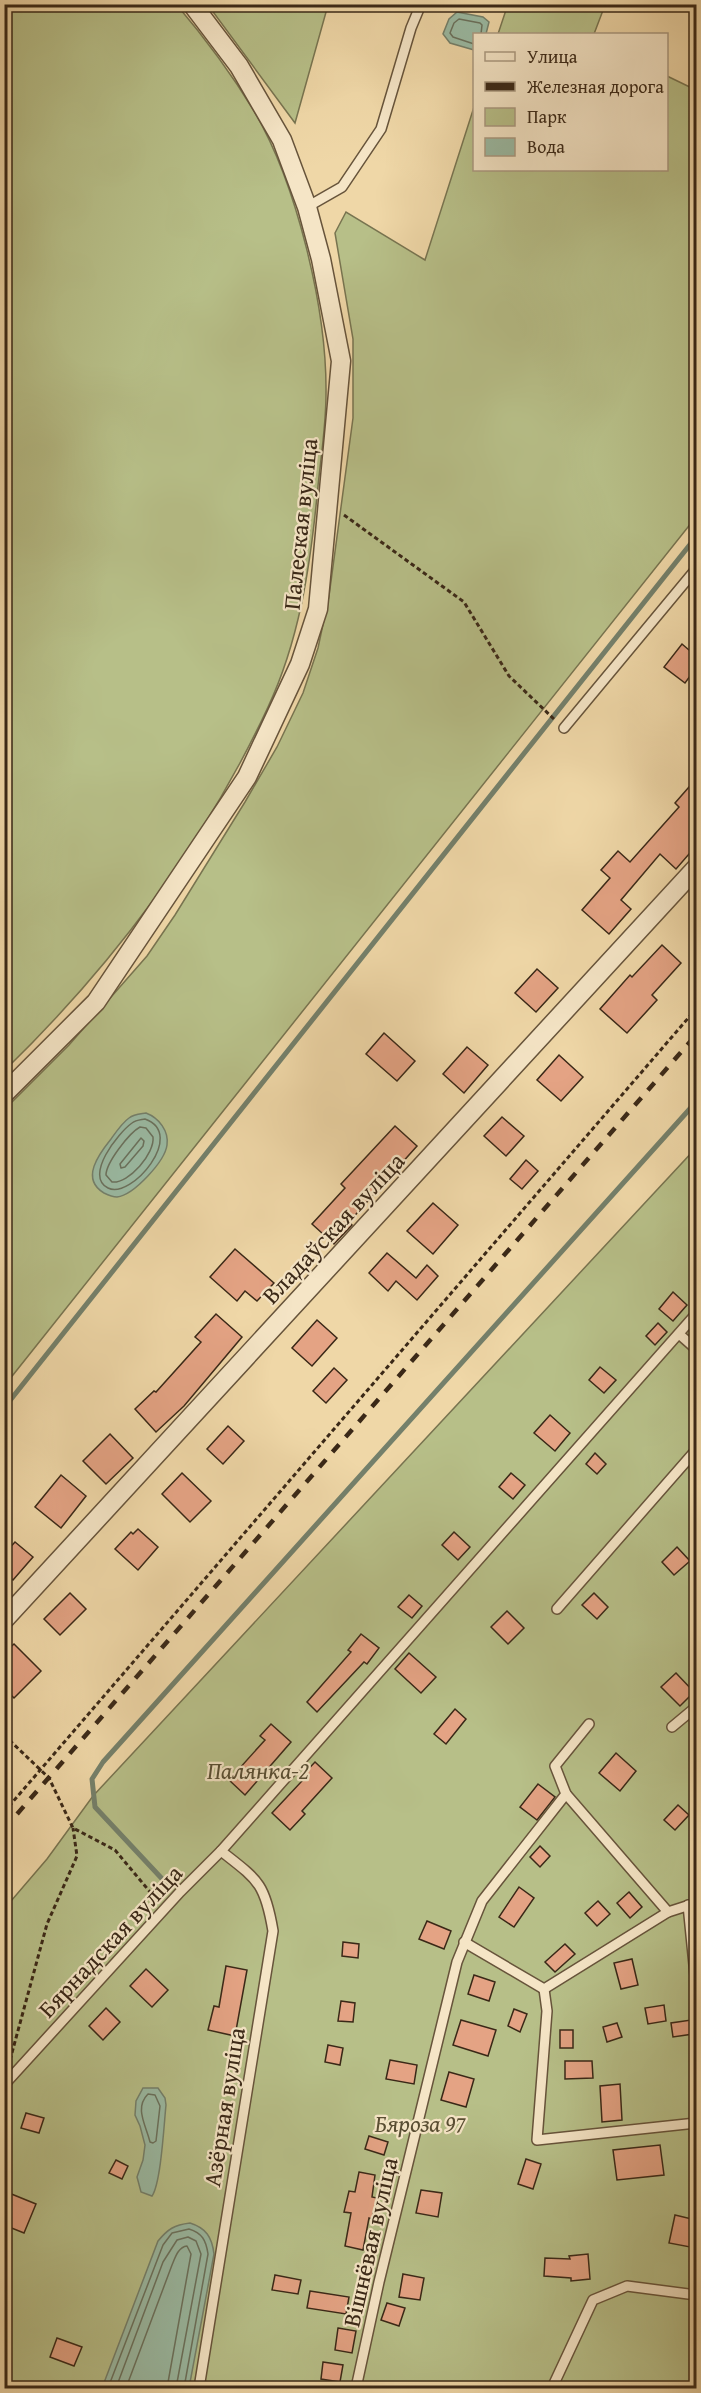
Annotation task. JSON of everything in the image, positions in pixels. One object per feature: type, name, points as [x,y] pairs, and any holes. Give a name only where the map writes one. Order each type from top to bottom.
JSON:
[{"type":"street","name":"Палеская вуліца","points":[[4,1094],[96,1002],[247,777],[300,664],[318,609],[341,361],[321,259],[307,207],[282,140],[239,66],[192,4]]},
{"type":"street","name":"Владаўская вуліца","points":[[4,1620],[696,868]]},
{"type":"lane","points":[[307,207],[342,187],[381,129],[411,28],[421,4]]},
{"type":"lane","points":[[564,728],[696,569]]},
{"type":"lane","name":"Бярнадская вуліца","points":[[4,2085],[164,1909],[221,1851],[696,1314]]},
{"type":"lane","points":[[679,1334],[696,1349]]},
{"type":"lane","points":[[557,1609],[696,1450]]},
{"type":"lane","points":[[672,1727],[696,1707]]},
{"type":"lane","points":[[588,1724],[555,1766],[566,1794],[668,1912]]},
{"type":"lane","name":"Вішнёвая вуліца","points":[[356,2388],[387,2248],[457,1962],[464,1942],[482,1901],[566,1794]]},
{"type":"lane","name":"Азёрная вуліца","points":[[199,2388],[273,1931],[268,1904],[257,1879],[221,1851]]},
{"type":"lane","points":[[544,1989],[668,1912],[692,1904],[696,1985]]},
{"type":"lane","points":[[464,1942],[544,1989]]},
{"type":"lane","points":[[544,1989],[547,2012],[537,2140],[696,2124]]},
{"type":"lane","points":[[552,2388],[593,2300],[627,2286],[696,2295]]},
{"type":"path","points":[[328,504],[464,602],[509,676],[564,728]]},
{"type":"path","points":[[4,1812],[42,1771],[696,1009]]},
{"type":"path","points":[[4,1735],[49,1778],[73,1828],[77,1856],[47,1924],[7,2068]]},
{"type":"path","points":[[73,1828],[115,1850],[164,1909]]},
{"type":"green space","points":[[176,4],[236,83],[269,141],[284,174],[296,210],[315,287],[325,361],[326,394],[323,445],[307,577],[302,604],[279,682],[243,757],[215,806],[185,854],[119,945],[82,989],[5,1070],[4,5]]},
{"type":"green space","points":[[208,5],[328,5],[295,123]]},
{"type":"green space","points":[[505,5],[605,5],[594,33],[498,33],[507,7]]},
{"type":"green space","points":[[668,76],[696,90],[696,517],[5,1385],[5,1109],[69,1045],[147,956],[245,802],[277,747],[303,693],[318,648],[329,596],[353,418],[353,339],[335,233],[346,212],[425,260],[473,110],[473,171],[668,171]]},
{"type":"green space","name":"Бяроза 97","points":[[696,1148],[696,2388],[5,2388],[5,1908],[47,1859],[93,1796]]},
{"type":"water","points":[[457,12],[483,17],[489,22],[486,33],[473,33],[473,50],[450,43],[443,34],[449,19]]},
{"type":"water","points":[[146,1113],[159,1122],[165,1130],[167,1145],[165,1152],[155,1168],[140,1184],[124,1195],[110,1196],[97,1187],[93,1181],[97,1159],[126,1120]]},
{"type":"water","points":[[143,2088],[158,2088],[165,2098],[166,2105],[160,2167],[152,2196],[141,2192],[137,2177],[145,2145],[135,2115],[136,2101]]},
{"type":"water","points":[[190,2223],[207,2234],[214,2254],[189,2388],[102,2388],[158,2241],[172,2228]]},
{"type":"building","points":[[682,644],[696,656],[696,668],[685,683],[664,667]]},
{"type":"building","points":[[696,779],[696,846],[676,869],[660,854],[621,900],[631,909],[609,934],[582,910],[610,878],[601,870],[618,851],[630,862],[679,807],[675,803]]},
{"type":"building","points":[[662,945],[681,963],[652,995],[657,1000],[627,1033],[600,1009],[630,975],[632,977]]},
{"type":"building","points":[[537,969],[558,988],[536,1012],[515,993]]},
{"type":"building","points":[[384,1033],[415,1061],[397,1081],[366,1054]]},
{"type":"building","points":[[467,1047],[488,1065],[464,1093],[443,1074]]},
{"type":"building","points":[[559,1055],[583,1077],[561,1101],[537,1080]]},
{"type":"building","points":[[502,1117],[524,1136],[506,1156],[484,1136]]},
{"type":"building","points":[[395,1126],[417,1146],[349,1222],[352,1225],[334,1244],[312,1224],[345,1188],[341,1184]]},
{"type":"building","points":[[526,1160],[538,1171],[522,1189],[510,1179]]},
{"type":"building","points":[[433,1203],[458,1225],[433,1254],[407,1231]]},
{"type":"building","points":[[235,1249],[274,1283],[257,1301],[245,1291],[237,1301],[210,1277]]},
{"type":"building","points":[[387,1253],[416,1278],[427,1265],[438,1276],[417,1300],[396,1281],[388,1291],[369,1273]]},
{"type":"building","points":[[673,1292],[687,1305],[673,1321],[659,1309]]},
{"type":"building","points":[[216,1314],[242,1337],[184,1406],[156,1432],[135,1409],[154,1391],[156,1392],[201,1342],[195,1337]]},
{"type":"building","points":[[317,1320],[337,1338],[312,1366],[292,1348]]},
{"type":"building","points":[[658,1323],[667,1332],[655,1345],[646,1336]]},
{"type":"building","points":[[600,1367],[616,1380],[604,1393],[589,1380]]},
{"type":"building","points":[[334,1368],[347,1380],[326,1403],[313,1391]]},
{"type":"building","points":[[550,1415],[570,1433],[555,1451],[534,1433]]},
{"type":"building","points":[[228,1426],[244,1441],[223,1464],[207,1449]]},
{"type":"building","points":[[110,1434],[133,1458],[106,1484],[83,1461]]},
{"type":"building","points":[[595,1453],[606,1464],[597,1474],[586,1464]]},
{"type":"building","points":[[182,1473],[211,1501],[190,1522],[162,1494]]},
{"type":"building","points":[[511,1473],[525,1485],[513,1499],[499,1487]]},
{"type":"building","points":[[61,1475],[86,1496],[61,1528],[35,1507]]},
{"type":"building","points":[[138,1529],[158,1547],[138,1570],[115,1549],[131,1532],[133,1534]]},
{"type":"building","points":[[454,1532],[470,1547],[458,1560],[442,1545]]},
{"type":"building","points":[[15,1542],[33,1557],[13,1580],[4,1573],[4,1554]]},
{"type":"building","points":[[677,1547],[690,1561],[674,1575],[662,1562]]},
{"type":"building","points":[[70,1593],[86,1609],[60,1635],[44,1619]]},
{"type":"building","points":[[594,1593],[608,1607],[597,1619],[582,1605]]},
{"type":"building","points":[[409,1595],[422,1606],[412,1618],[398,1607]]},
{"type":"building","points":[[507,1611],[524,1628],[508,1644],[491,1627]]},
{"type":"building","points":[[361,1634],[379,1648],[367,1664],[364,1662],[317,1712],[307,1702],[351,1652],[348,1650]]},
{"type":"building","points":[[14,1644],[41,1671],[14,1698],[4,1688],[4,1653]]},
{"type":"building","points":[[409,1653],[436,1677],[421,1693],[395,1669]]},
{"type":"building","points":[[676,1673],[694,1692],[680,1706],[661,1687]]},
{"type":"building","points":[[455,1709],[466,1719],[446,1744],[434,1734]]},
{"type":"building","points":[[271,1724],[291,1742],[245,1795],[229,1780],[265,1740],[260,1736]]},
{"type":"building","points":[[616,1753],[636,1771],[620,1791],[599,1773]]},
{"type":"building","points":[[315,1762],[332,1778],[302,1811],[305,1814],[290,1830],[272,1813],[302,1781],[299,1779]]},
{"type":"building","points":[[538,1784],[555,1797],[537,1820],[520,1807]]},
{"type":"building","points":[[678,1805],[689,1815],[675,1830],[664,1820]]},
{"type":"building","points":[[540,1846],[550,1856],[540,1867],[530,1857]]},
{"type":"building","points":[[519,1887],[534,1898],[514,1927],[499,1917]]},
{"type":"building","points":[[629,1892],[642,1907],[630,1918],[617,1903]]},
{"type":"building","points":[[598,1901],[610,1914],[597,1926],[585,1913]]},
{"type":"building","points":[[427,1921],[451,1931],[444,1949],[419,1939]]},
{"type":"building","points":[[343,1942],[359,1944],[358,1958],[342,1956]]},
{"type":"building","points":[[565,1944],[575,1954],[555,1972],[545,1962]]},
{"type":"building","points":[[632,1959],[638,1985],[621,1989],[614,1963]]},
{"type":"building","points":[[226,1966],[247,1970],[235,2036],[208,2030],[214,2006],[219,2007]]},
{"type":"building","points":[[146,1969],[168,1990],[152,2007],[130,1986]]},
{"type":"building","points":[[474,1975],[495,1982],[489,2001],[468,1994]]},
{"type":"building","points":[[341,2001],[355,2003],[353,2022],[338,2021]]},
{"type":"building","points":[[664,2005],[666,2021],[648,2024],[645,2008]]},
{"type":"building","points":[[106,2008],[120,2022],[103,2040],[89,2026]]},
{"type":"building","points":[[514,2009],[527,2014],[520,2032],[508,2026]]},
{"type":"building","points":[[461,2020],[496,2030],[488,2056],[453,2045]]},
{"type":"building","points":[[691,2020],[693,2034],[673,2037],[671,2023]]},
{"type":"building","points":[[617,2023],[622,2037],[607,2042],[603,2027]]},
{"type":"building","points":[[560,2030],[573,2030],[573,2048],[560,2048]]},
{"type":"building","points":[[328,2045],[343,2048],[340,2065],[325,2062]]},
{"type":"building","points":[[390,2060],[417,2065],[414,2084],[386,2079]]},
{"type":"building","points":[[565,2061],[592,2061],[593,2078],[565,2079]]},
{"type":"building","points":[[449,2072],[474,2079],[466,2107],[441,2100]]},
{"type":"building","points":[[620,2084],[622,2120],[602,2122],[600,2086]]},
{"type":"building","points":[[26,2113],[44,2118],[39,2133],[21,2128]]},
{"type":"building","points":[[369,2136],[388,2142],[384,2155],[365,2149]]},
{"type":"building","points":[[660,2145],[664,2175],[617,2180],[613,2150]]},
{"type":"building","points":[[526,2159],[541,2164],[533,2189],[518,2184]]},
{"type":"building","points":[[116,2160],[128,2166],[122,2179],[109,2173]]},
{"type":"building","points":[[359,2172],[375,2175],[372,2197],[377,2198],[372,2219],[369,2218],[363,2250],[345,2246],[351,2213],[344,2212],[349,2191],[355,2192]]},
{"type":"building","points":[[421,2190],[442,2193],[438,2217],[416,2213]]},
{"type":"building","points":[[9,2193],[36,2204],[24,2233],[4,2225],[4,2204]]},
{"type":"building","points":[[675,2215],[696,2220],[690,2247],[669,2243]]},
{"type":"building","points":[[588,2254],[590,2279],[571,2281],[571,2278],[544,2276],[545,2258],[570,2259],[569,2256]]},
{"type":"building","points":[[403,2274],[424,2278],[420,2300],[399,2297]]},
{"type":"building","points":[[275,2275],[301,2280],[298,2294],[272,2290]]},
{"type":"building","points":[[310,2291],[349,2297],[346,2314],[307,2308]]},
{"type":"building","points":[[387,2303],[405,2308],[399,2326],[381,2320]]},
{"type":"building","points":[[338,2328],[356,2331],[352,2353],[335,2350]]},
{"type":"building","points":[[57,2338],[82,2347],[74,2366],[50,2357]]},
{"type":"building","points":[[323,2362],[343,2365],[340,2382],[321,2379]]},
{"type":"waterway","points":[[4,1408],[696,537]]},
{"type":"waterway","points":[[166,1883],[95,1807],[92,1779],[103,1762],[696,1102]]},
{"type":"railway","points":[[4,1829],[696,1035]]},
{"type":"park label","name":"Палянка-2","points":[[258,1770]]}]
